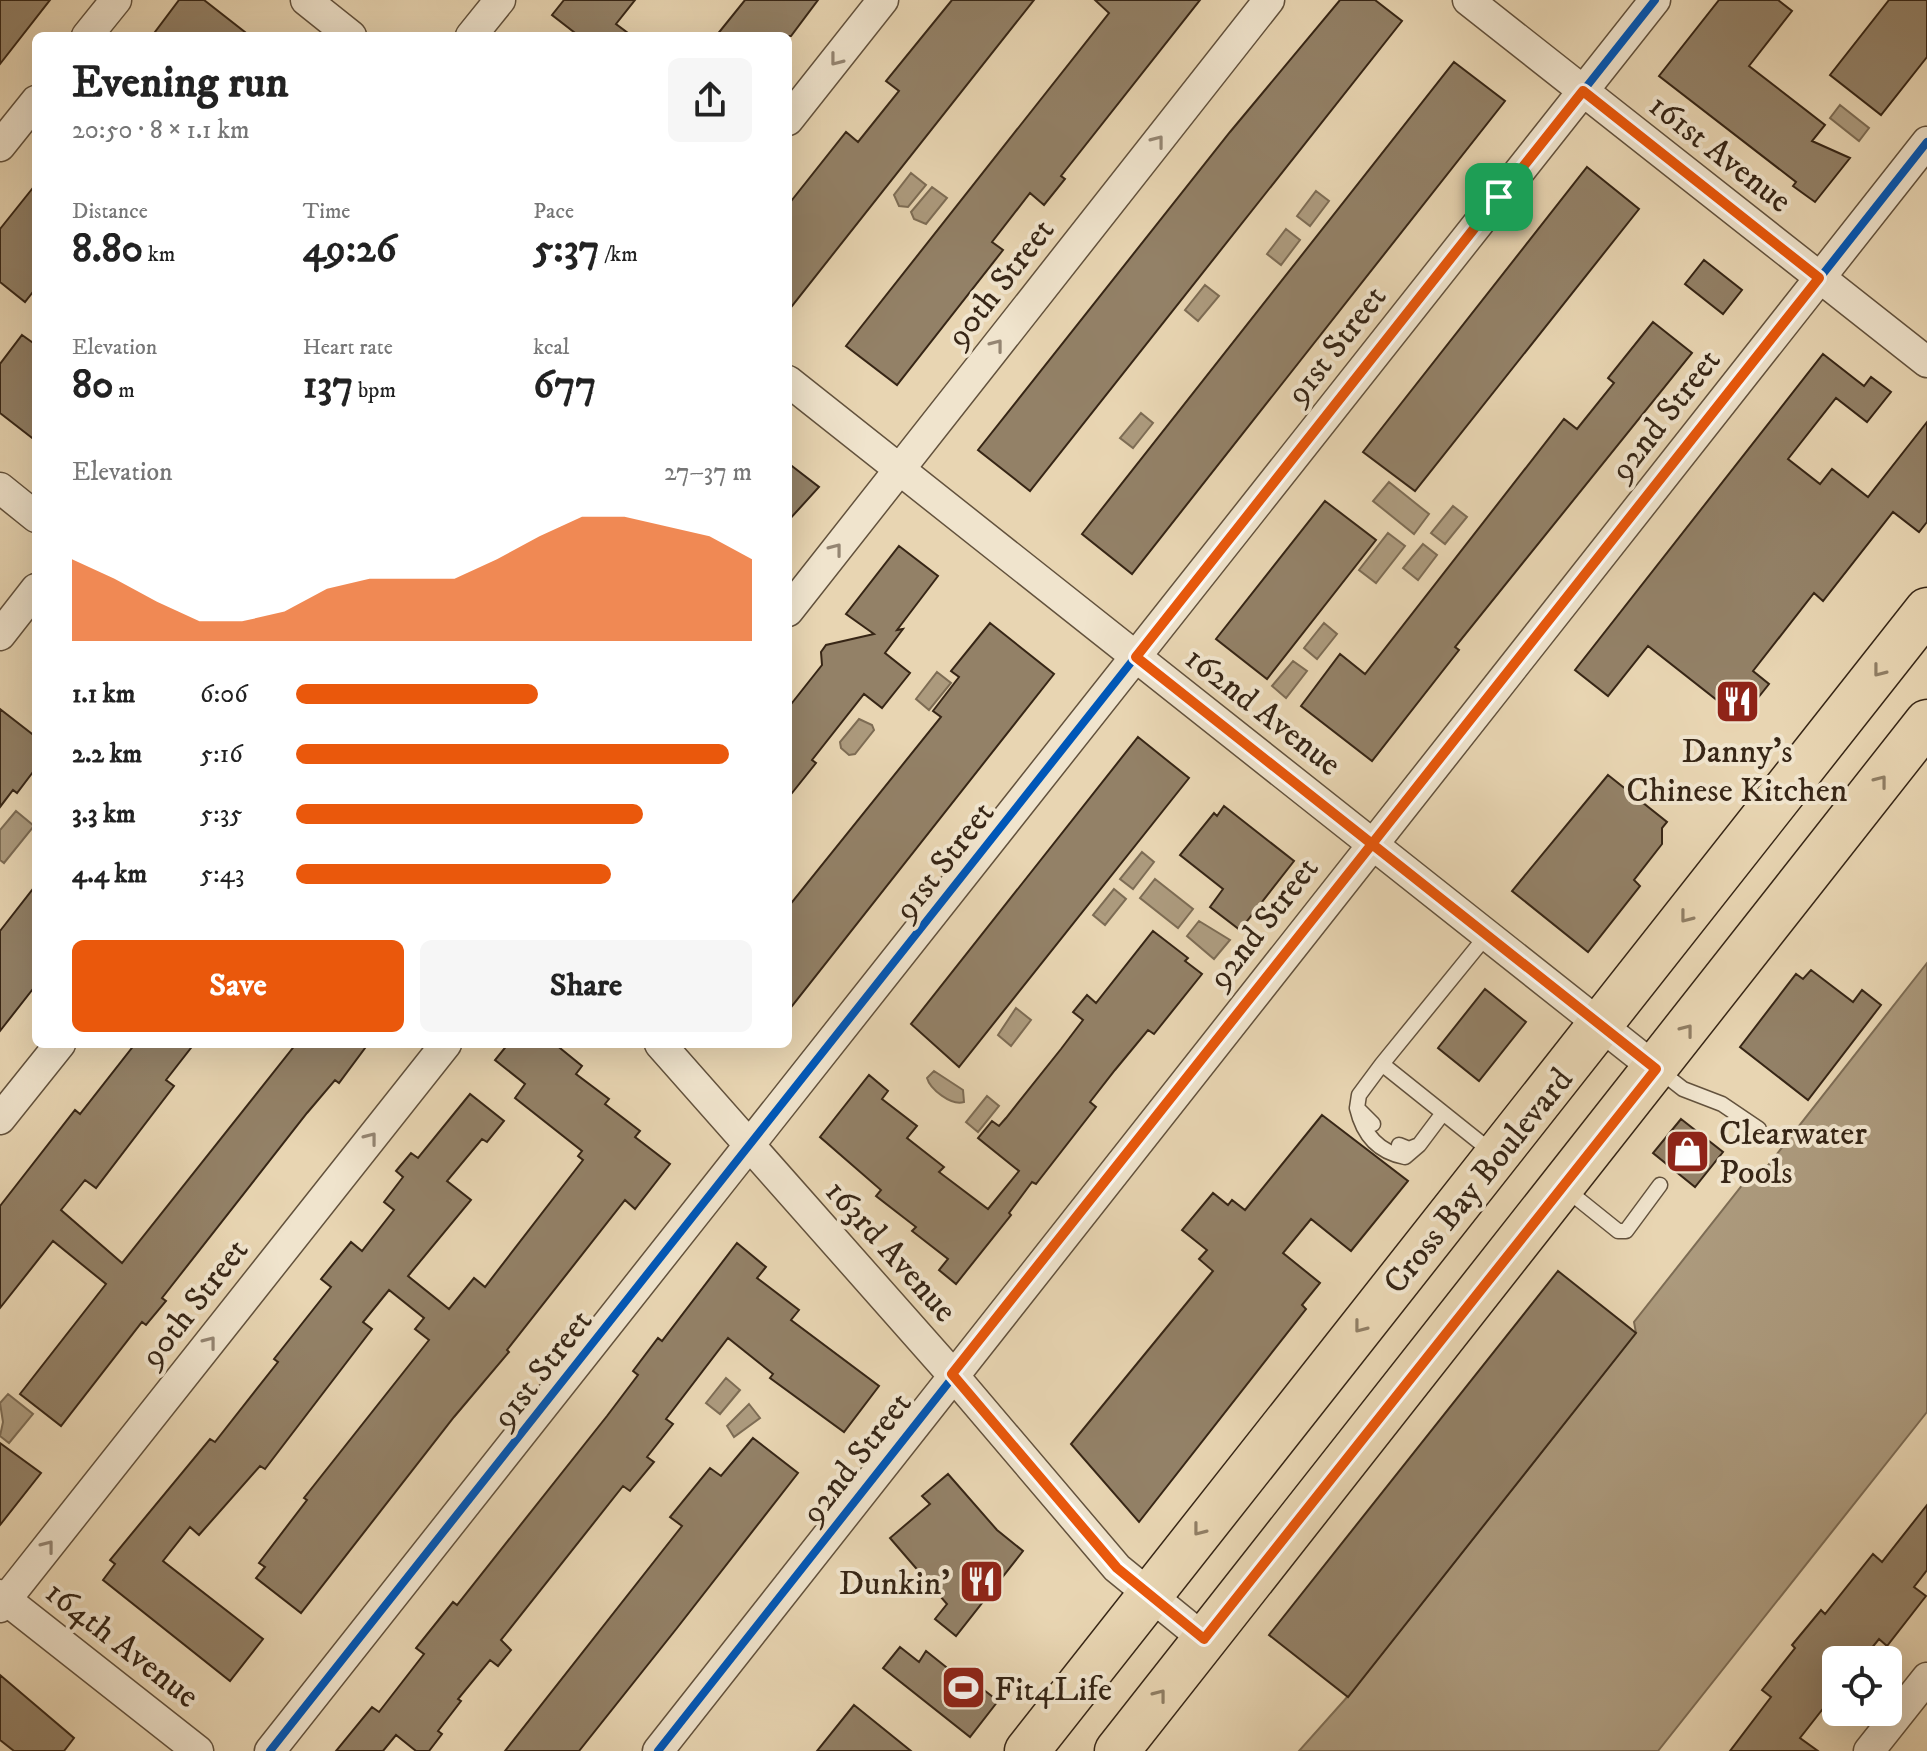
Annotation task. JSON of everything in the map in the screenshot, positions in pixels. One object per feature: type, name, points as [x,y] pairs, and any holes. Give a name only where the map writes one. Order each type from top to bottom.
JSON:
[{"type":"main road","name":"Cross Bay Boulevard","points":[[1027,1751],[1927,610]]},
{"type":"main road","name":"Cross Bay Boulevard","points":[[1117,1751],[1927,722]]},
{"type":"street","points":[[90,32],[116,0]]},
{"type":"street","points":[[306,0],[346,32]]},
{"type":"street","points":[[474,32],[500,0]]},
{"type":"street","points":[[792,115],[883,0]]},
{"type":"street","name":"90th Street","points":[[792,606],[1269,0]]},
{"type":"street","name":"161st Avenue","points":[[1468,0],[1927,362]]},
{"type":"street","name":"91st Street","points":[[270,1751],[1655,0]]},
{"type":"street","points":[[0,146],[32,106]]},
{"type":"street","name":"92nd Street","points":[[658,1751],[952,1374],[1927,142]]},
{"type":"street","name":"162nd Avenue","points":[[792,384],[1656,1069]]},
{"type":"street","points":[[0,488],[32,514]]},
{"type":"street","points":[[0,635],[32,594]]},
{"type":"street","points":[[0,1119],[57,1048]]},
{"type":"street","name":"90th Street","points":[[2,1601],[443,1048]]},
{"type":"street","name":"163rd Avenue","points":[[663,1048],[952,1374],[1117,1568],[1147,1596],[1204,1639]]},
{"type":"street","name":"164th Avenue","points":[[2,1601],[198,1751]]},
{"type":"street","points":[[1869,1751],[1927,1678]]},
{"type":"lane","points":[[1443,1113],[1419,1145],[1405,1157],[1390,1154],[1370,1139],[1361,1126],[1357,1108],[1359,1095],[1382,1064],[1487,935]]},
{"type":"lane","points":[[1382,1064],[1496,1155]]},
{"type":"lane","points":[[1656,1069],[1683,1089],[1722,1104],[1759,1129]]},
{"type":"lane","points":[[1357,1108],[1373,1124]]},
{"type":"lane","points":[[1399,1145],[1409,1149],[1419,1145]]},
{"type":"lane","points":[[1564,1187],[1618,1231],[1626,1231],[1660,1185]]},
{"type":"shaded area","points":[[1840,105],[1869,128],[1859,141],[1830,118]]},
{"type":"shaded area","points":[[911,173],[926,185],[908,207],[899,206],[894,195]]},
{"type":"shaded area","points":[[932,187],[947,198],[926,224],[914,219],[911,212]]},
{"type":"shaded area","points":[[1316,191],[1329,201],[1310,226],[1297,216]]},
{"type":"shaded area","points":[[1286,229],[1300,240],[1281,265],[1267,254]]},
{"type":"shaded area","points":[[1205,285],[1219,296],[1198,321],[1185,310]]},
{"type":"shaded area","points":[[1141,413],[1153,423],[1133,448],[1120,438]]},
{"type":"shaded area","points":[[1389,482],[1429,514],[1414,534],[1373,501]]},
{"type":"shaded area","points":[[1453,506],[1467,517],[1445,544],[1431,533]]},
{"type":"shaded area","points":[[1388,533],[1405,546],[1376,583],[1359,570]]},
{"type":"shaded area","points":[[1423,544],[1437,555],[1418,580],[1403,568]]},
{"type":"shaded area","points":[[1324,623],[1337,634],[1317,659],[1304,648]]},
{"type":"shaded area","points":[[1293,661],[1307,671],[1286,698],[1272,686]]},
{"type":"shaded area","points":[[937,672],[951,683],[929,710],[916,699]]},
{"type":"shaded area","points":[[859,719],[872,725],[874,730],[855,754],[849,755],[841,748],[840,742]]},
{"type":"shaded area","points":[[16,811],[32,824],[32,828],[4,863],[0,860],[0,830]]},
{"type":"shaded area","points":[[1142,852],[1154,862],[1133,889],[1120,879]]},
{"type":"shaded area","points":[[1155,879],[1193,909],[1178,928],[1140,898]]},
{"type":"shaded area","points":[[1114,889],[1126,899],[1105,925],[1093,915]]},
{"type":"shaded area","points":[[1199,921],[1230,940],[1214,959],[1187,936]]},
{"type":"shaded area","points":[[1927,963],[1927,1412],[1658,1751],[1299,1751],[1349,1695],[1636,1333],[1634,1322],[1751,1174],[1762,1173]]},
{"type":"shaded area","points":[[1016,1008],[1031,1020],[1011,1046],[998,1035]]},
{"type":"shaded area","points":[[934,1071],[963,1090],[964,1102],[947,1099],[937,1091],[927,1078]]},
{"type":"shaded area","points":[[987,1096],[999,1106],[978,1132],[966,1122]]},
{"type":"shaded area","points":[[726,1378],[740,1390],[720,1414],[706,1403]]},
{"type":"shaded area","points":[[8,1394],[33,1414],[9,1443],[0,1436],[3,1422],[0,1403]]},
{"type":"shaded area","points":[[749,1404],[760,1418],[734,1437],[727,1426]]},
{"type":"building","points":[[0,0],[50,0],[0,64]]},
{"type":"building","points":[[179,0],[204,0],[245,32],[155,32]]},
{"type":"building","points":[[564,0],[635,0],[616,24],[627,32],[574,32],[552,15]]},
{"type":"building","points":[[745,0],[818,0],[792,35],[792,32],[719,32]]},
{"type":"building","points":[[952,0],[1034,0],[792,306],[792,200],[846,132],[858,142],[899,91],[886,81]]},
{"type":"building","points":[[1095,0],[1200,0],[1061,176],[1065,179],[1044,205],[1030,193],[992,242],[1003,250],[897,385],[846,346],[1109,13]]},
{"type":"building","points":[[1340,0],[1375,0],[1402,21],[1030,491],[978,450],[1230,132]]},
{"type":"building","points":[[1719,0],[1778,0],[1792,11],[1749,66],[1825,125],[1812,141],[1850,158],[1815,202],[1793,186],[1796,182],[1659,76]]},
{"type":"building","points":[[1889,0],[1927,0],[1927,57],[1881,115],[1830,75]]},
{"type":"building","points":[[1454,62],[1505,101],[1132,574],[1082,534]]},
{"type":"building","points":[[1587,167],[1639,209],[1415,491],[1363,452]]},
{"type":"building","points":[[32,189],[32,293],[25,302],[0,282],[0,229]]},
{"type":"building","points":[[1704,260],[1742,290],[1723,314],[1685,284]]},
{"type":"building","points":[[1653,322],[1692,353],[1455,647],[1459,650],[1372,761],[1301,706],[1340,654],[1365,674],[1564,419],[1577,429],[1614,383],[1608,378]]},
{"type":"building","points":[[22,335],[32,342],[32,438],[0,413],[0,364]]},
{"type":"building","points":[[1823,354],[1864,386],[1871,377],[1891,392],[1867,422],[1836,398],[1788,459],[1820,484],[1832,469],[1868,497],[1927,422],[1927,522],[1919,532],[1893,512],[1823,601],[1814,593],[1753,671],[1769,684],[1741,719],[1648,646],[1608,696],[1575,670]]},
{"type":"building","points":[[792,466],[819,487],[792,517]]},
{"type":"building","points":[[1325,501],[1376,540],[1267,679],[1216,639]]},
{"type":"building","points":[[899,546],[938,576],[897,630],[903,629],[885,653],[910,673],[882,708],[864,694],[812,760],[816,763],[792,793],[792,703],[822,665],[821,652],[826,645],[874,634],[846,614]]},
{"type":"building","points":[[990,623],[1054,674],[792,1006],[792,902],[941,717],[933,711],[959,677],[951,671]]},
{"type":"building","points":[[0,709],[32,734],[32,773],[17,793],[13,790],[0,807]]},
{"type":"building","points":[[1138,737],[1189,778],[959,1067],[911,1024]]},
{"type":"building","points":[[1608,775],[1667,822],[1662,828],[1662,844],[1634,880],[1640,886],[1588,952],[1512,891]]},
{"type":"building","points":[[1224,806],[1294,861],[1240,930],[1210,907],[1223,889],[1180,855],[1214,813],[1217,816]]},
{"type":"building","points":[[32,890],[32,990],[0,1031],[0,931]]},
{"type":"building","points":[[1153,931],[1188,958],[1185,961],[1202,974],[1154,1034],[1148,1030],[1115,1070],[1090,1102],[1096,1107],[1036,1184],[1032,1182],[1009,1213],[1011,1215],[956,1284],[939,1270],[948,1259],[912,1231],[916,1227],[876,1196],[881,1190],[820,1137],[869,1075],[888,1091],[882,1099],[917,1126],[907,1138],[944,1167],[939,1172],[988,1209],[1019,1171],[978,1138],[992,1121],[999,1126],[1061,1049],[1083,1020],[1073,1012],[1087,995],[1096,1003]]},
{"type":"building","points":[[1811,970],[1853,1002],[1862,990],[1881,1005],[1808,1100],[1740,1047],[1796,974],[1803,979]]},
{"type":"building","points":[[1485,989],[1526,1022],[1479,1081],[1438,1048]]},
{"type":"building","points":[[132,1048],[191,1048],[166,1080],[174,1086],[96,1188],[85,1180],[61,1210],[122,1263],[293,1048],[365,1048],[339,1083],[335,1080],[307,1113],[162,1298],[166,1301],[146,1325],[142,1322],[61,1426],[20,1394],[106,1284],[53,1241],[0,1308],[0,1206],[75,1110],[80,1114]]},
{"type":"building","points":[[505,1048],[560,1048],[582,1066],[576,1074],[609,1099],[605,1104],[640,1131],[635,1137],[670,1164],[635,1209],[625,1200],[507,1350],[509,1352],[454,1417],[301,1613],[256,1578],[265,1567],[259,1563],[307,1500],[304,1498],[429,1340],[415,1329],[424,1318],[389,1290],[363,1322],[372,1329],[265,1469],[260,1466],[199,1535],[190,1527],[163,1561],[263,1639],[230,1681],[103,1580],[115,1564],[110,1560],[210,1439],[215,1442],[278,1362],[274,1359],[331,1287],[321,1279],[351,1242],[362,1251],[394,1210],[384,1202],[403,1177],[396,1171],[411,1153],[418,1158],[470,1094],[504,1121],[487,1142],[482,1139],[447,1181],[471,1200],[408,1276],[449,1309],[474,1278],[485,1287],[583,1160],[578,1156],[582,1151],[515,1098],[525,1084],[495,1060]]},
{"type":"building","points":[[1322,1115],[1408,1181],[1351,1251],[1311,1219],[1283,1253],[1320,1283],[1302,1305],[1306,1309],[1139,1522],[1071,1444],[1213,1271],[1199,1259],[1207,1250],[1182,1230],[1213,1193],[1228,1205],[1232,1200],[1245,1210]]},
{"type":"building","name":"Clearwater Pools","points":[[1681,1119],[1723,1152],[1695,1187],[1653,1153]]},
{"type":"building","points":[[737,1243],[766,1267],[757,1278],[799,1310],[791,1320],[879,1386],[844,1432],[770,1378],[773,1374],[728,1338],[666,1419],[673,1424],[647,1457],[654,1462],[630,1491],[623,1486],[501,1640],[511,1650],[498,1666],[490,1660],[458,1699],[461,1701],[438,1731],[442,1734],[429,1751],[416,1751],[396,1735],[383,1751],[336,1751],[372,1707],[379,1712],[424,1654],[416,1648],[453,1602],[457,1605],[607,1416],[638,1375],[633,1371],[658,1338],[662,1341]]},
{"type":"building","points":[[1558,1271],[1636,1333],[1348,1697],[1269,1635]]},
{"type":"building","points":[[753,1438],[798,1473],[677,1628],[579,1751],[505,1751],[682,1526],[670,1517],[710,1468],[721,1476]]},
{"type":"building","points":[[0,1443],[41,1473],[0,1525]]},
{"type":"building","points":[[948,1474],[997,1530],[1023,1551],[956,1636],[935,1619],[947,1604],[890,1538],[930,1504],[922,1496]]},
{"type":"building","points":[[1927,1505],[1927,1570],[1914,1587],[1926,1596],[1887,1646],[1879,1639],[1873,1646],[1822,1646],[1822,1710],[1800,1738],[1818,1751],[1730,1751],[1771,1697],[1762,1690],[1795,1648],[1792,1645],[1821,1610],[1825,1614],[1873,1554],[1882,1562]]},
{"type":"building","points":[[900,1647],[919,1662],[926,1651],[971,1687],[975,1683],[998,1701],[970,1737],[883,1668]]},
{"type":"building","points":[[0,1675],[74,1738],[64,1751],[14,1751],[0,1740]]},
{"type":"building","points":[[854,1705],[911,1751],[817,1751]]},
{"type":"cycle path","points":[[270,1751],[1655,0]]},
{"type":"cycle path","points":[[658,1751],[1927,142]]},
{"type":"place","name":"Danny's Chinese Kitchen","points":[[1737,702]]},
{"type":"place","name":"Clearwater Pools","points":[[1688,1152]]},
{"type":"place","name":"Dunkin'","points":[[981,1582]]},
{"type":"place","name":"Fit4Life","points":[[963,1688]]},
{"type":"route","points":[[1499,197],[1136,657],[1372,844],[952,1374],[1117,1568],[1147,1596],[1204,1639],[1656,1069],[1372,844],[1819,278],[1583,91],[1499,197]]}]
